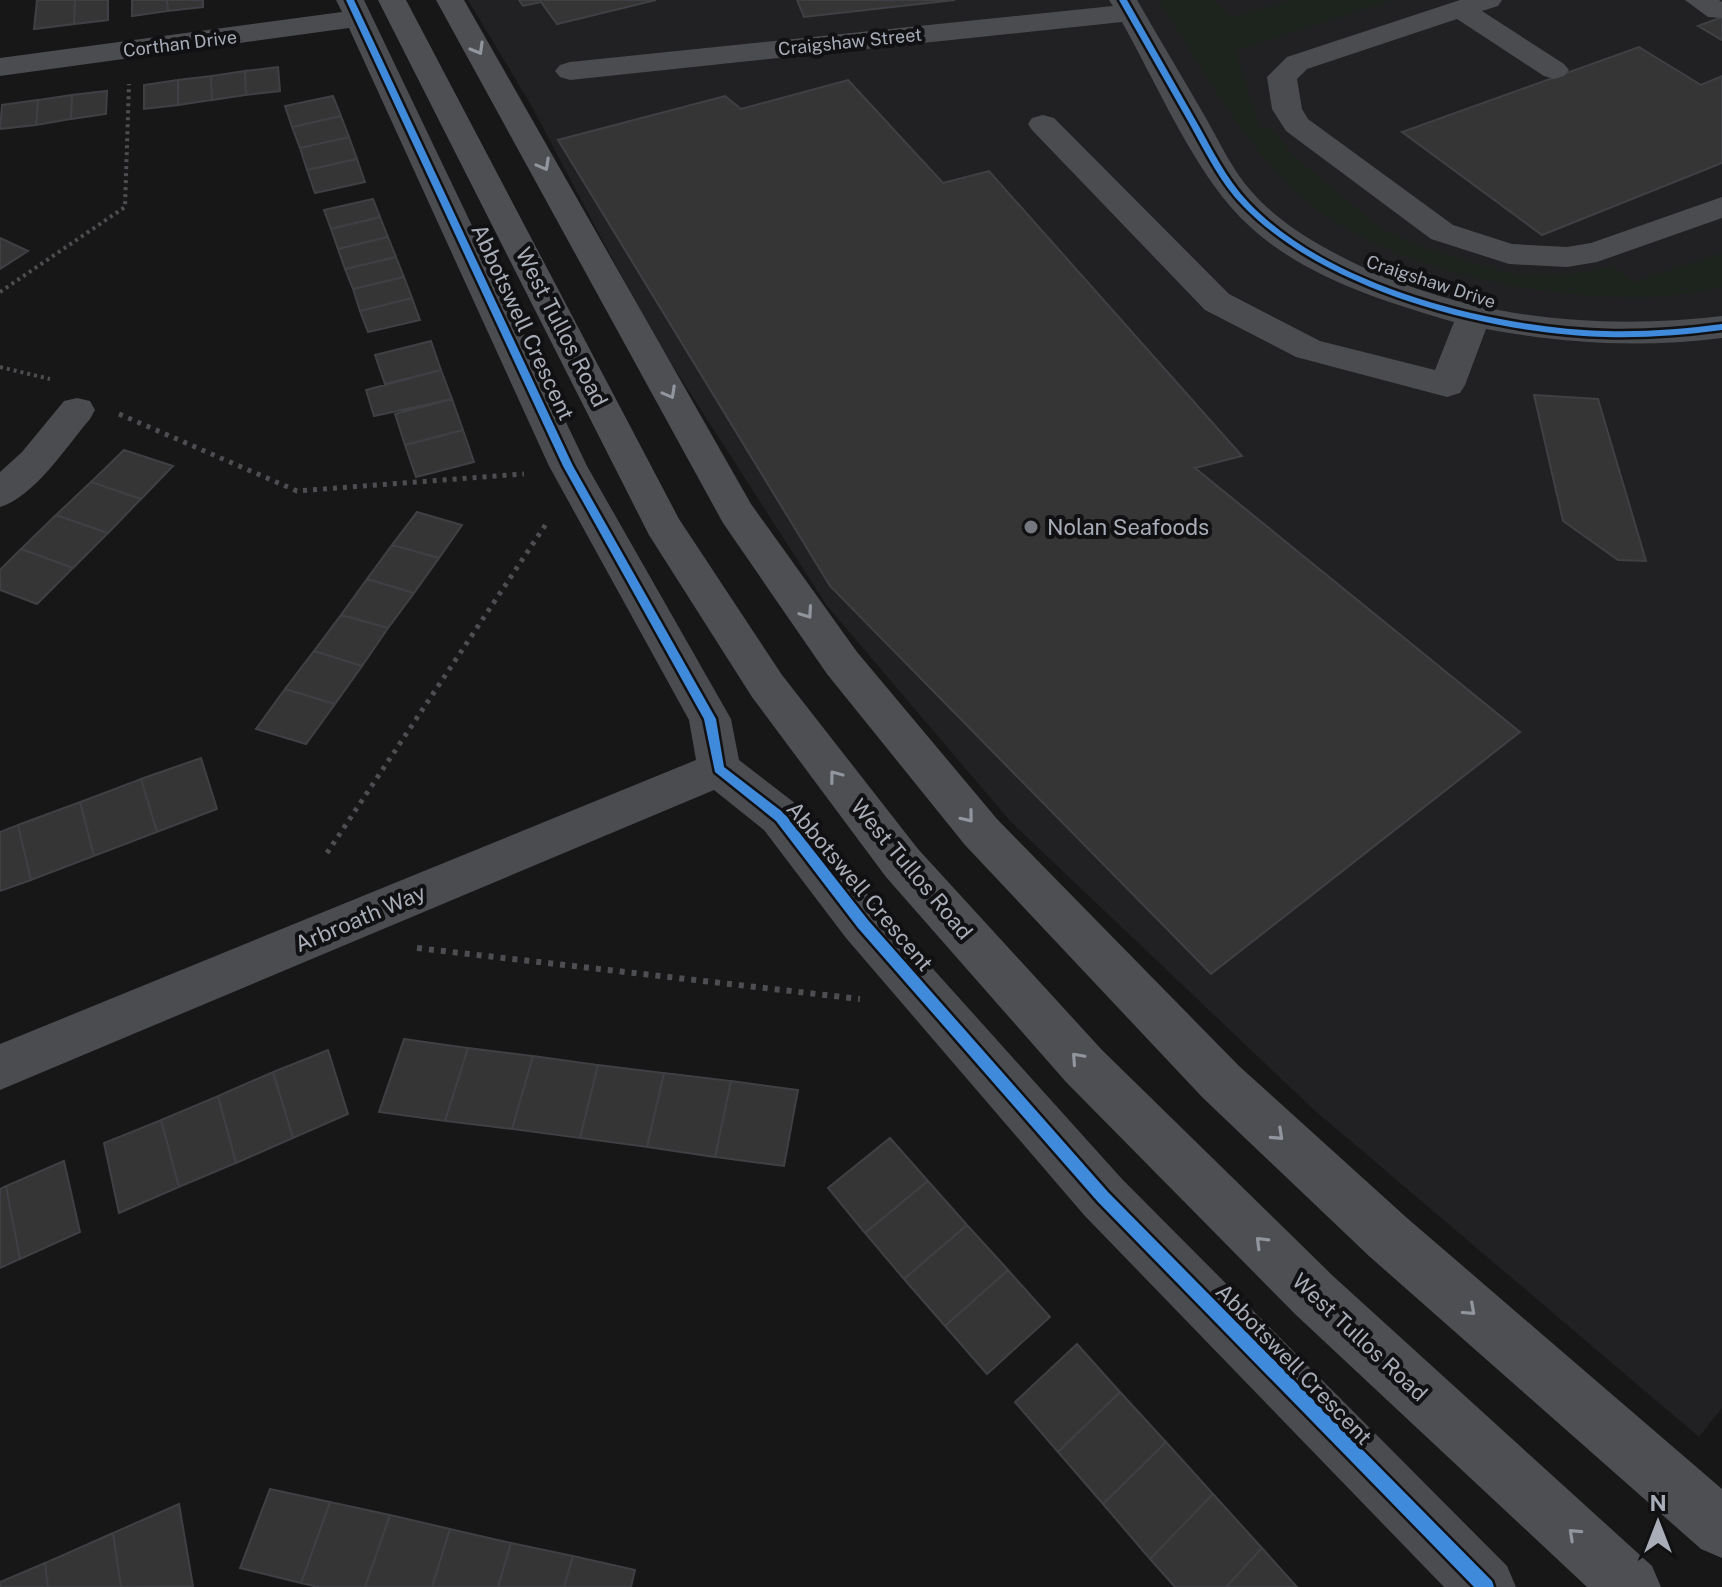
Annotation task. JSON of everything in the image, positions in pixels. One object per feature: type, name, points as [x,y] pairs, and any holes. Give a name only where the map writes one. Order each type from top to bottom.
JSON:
[{"type":"main road","points":[[450,0],[737,513],[842,663],[981,832],[1232,1093],[1423,1268],[1722,1528]]},
{"type":"main road","name":"West Tullos Road","points":[[367,6],[663,525],[767,686],[902,863],[1084,1066],[1281,1263],[1631,1587]]},
{"type":"street","points":[[1554,70],[1474,5],[1297,63],[1282,77],[1287,109],[1297,125],[1442,232],[1509,254],[1567,257],[1597,252],[1722,207]]},
{"type":"street","name":"Corthan Drive","points":[[0,67],[130,51],[367,6]]},
{"type":"street","name":"Abbotswell Crescent","points":[[367,6],[572,473],[710,719],[719,769],[780,817],[863,924],[1103,1197],[1486,1587]]},
{"type":"street","name":"Craigshaw Street","points":[[570,71],[1019,12],[1126,6]]},
{"type":"street","name":"Craigshaw Drive","points":[[1126,6],[1225,179],[1249,208],[1291,241],[1347,273],[1407,297],[1473,317],[1518,326],[1610,334],[1654,334],[1722,327]]},
{"type":"street","points":[[1043,124],[1217,302],[1308,349],[1447,385],[1473,317]]},
{"type":"street","points":[[0,494],[35,461],[77,410]]},
{"type":"street","name":"Arbroath Way","points":[[0,1067],[719,769]]},
{"type":"path","points":[[0,292],[125,207],[130,51]]},
{"type":"path","points":[[0,367],[54,380]]},
{"type":"path","points":[[121,404],[115,412],[297,491],[572,473]]},
{"type":"path","points":[[327,853],[572,473]]},
{"type":"path","points":[[394,904],[414,947],[936,1008]]},
{"type":"shaded area","points":[[468,0],[1722,0],[1722,1408],[1699,1437],[1313,1109],[1011,822],[827,606],[651,332],[531,105]]},
{"type":"shaded area","points":[[1158,0],[1213,0],[1232,17],[1291,0],[1392,0],[1236,51],[1260,128],[1271,128],[1297,159],[1382,229],[1429,250],[1516,275],[1568,275],[1613,266],[1633,282],[1722,253],[1722,287],[1674,295],[1619,297],[1560,293],[1499,283],[1439,268],[1384,247],[1335,222],[1296,192],[1276,171],[1222,100]]},
{"type":"building","points":[[37,0],[75,0],[74,24],[34,29]]},
{"type":"building","points":[[75,0],[108,0],[108,20],[74,24]]},
{"type":"building","points":[[132,0],[167,0],[168,11],[132,16]]},
{"type":"building","points":[[167,0],[203,0],[203,7],[168,11]]},
{"type":"building","points":[[519,0],[656,0],[557,24],[541,2],[523,6]]},
{"type":"building","points":[[797,0],[955,0],[804,17]]},
{"type":"building","points":[[1722,17],[1722,40],[1698,26]]},
{"type":"building","points":[[1639,47],[1701,85],[1722,76],[1722,163],[1542,235],[1402,132]]},
{"type":"building","points":[[278,67],[280,91],[246,95],[245,71]]},
{"type":"building","points":[[245,71],[246,95],[212,100],[211,76]]},
{"type":"building","points":[[211,76],[212,100],[178,105],[178,80]]},
{"type":"building","points":[[178,80],[178,105],[144,109],[144,85]]},
{"type":"building","name":"Nolan Seafoods","points":[[848,80],[943,183],[989,171],[1242,456],[1195,468],[1520,732],[1211,974],[830,586],[558,140],[725,96],[741,109]]},
{"type":"building","points":[[107,91],[106,114],[71,119],[72,95]]},
{"type":"building","points":[[72,95],[71,119],[36,125],[38,100]]},
{"type":"building","points":[[333,96],[341,116],[292,127],[285,106]]},
{"type":"building","points":[[38,100],[36,125],[0,129],[2,105]]},
{"type":"building","points":[[341,116],[349,137],[300,148],[292,127]]},
{"type":"building","points":[[349,137],[357,159],[307,170],[300,148]]},
{"type":"building","points":[[357,159],[365,182],[315,193],[307,170]]},
{"type":"building","points":[[373,199],[380,217],[331,229],[324,210]]},
{"type":"building","points":[[380,217],[388,237],[338,249],[331,229]]},
{"type":"building","points":[[388,237],[396,257],[345,269],[338,249]]},
{"type":"building","points":[[0,238],[28,251],[0,269]]},
{"type":"building","points":[[396,257],[404,277],[353,289],[345,269]]},
{"type":"building","points":[[404,277],[412,298],[360,311],[353,289]]},
{"type":"building","points":[[412,298],[420,320],[368,332],[360,311]]},
{"type":"building","points":[[431,341],[441,370],[385,384],[375,355]]},
{"type":"building","points":[[441,370],[452,399],[374,416],[366,390]]},
{"type":"building","points":[[1534,395],[1598,399],[1646,561],[1618,560],[1563,521]]},
{"type":"building","points":[[452,399],[463,430],[405,445],[395,414]]},
{"type":"building","points":[[463,430],[474,462],[416,477],[405,445]]},
{"type":"building","points":[[124,450],[173,466],[141,499],[91,482]]},
{"type":"building","points":[[91,482],[141,499],[108,533],[56,515]]},
{"type":"building","points":[[417,512],[462,525],[439,558],[392,545]]},
{"type":"building","points":[[56,515],[108,533],[73,568],[21,549]]},
{"type":"building","points":[[392,545],[439,558],[414,593],[367,579]]},
{"type":"building","points":[[21,549],[73,568],[37,604],[0,590],[0,570]]},
{"type":"building","points":[[367,579],[414,593],[388,628],[341,615]]},
{"type":"building","points":[[341,615],[388,628],[362,666],[314,651]]},
{"type":"building","points":[[314,651],[362,666],[335,704],[285,689]]},
{"type":"building","points":[[285,689],[335,704],[306,744],[256,729]]},
{"type":"building","points":[[201,758],[217,809],[157,832],[141,779]]},
{"type":"building","points":[[141,779],[157,832],[94,856],[80,802]]},
{"type":"building","points":[[80,802],[94,856],[31,880],[18,825]]},
{"type":"building","points":[[18,825],[31,880],[0,891],[0,832]]},
{"type":"building","points":[[404,1039],[468,1048],[445,1121],[379,1112]]},
{"type":"building","points":[[468,1048],[533,1056],[512,1129],[445,1121]]},
{"type":"building","points":[[328,1050],[348,1114],[293,1138],[273,1072]]},
{"type":"building","points":[[533,1056],[598,1065],[580,1138],[512,1129]]},
{"type":"building","points":[[598,1065],[664,1073],[647,1147],[580,1138]]},
{"type":"building","points":[[273,1072],[293,1138],[236,1163],[218,1096]]},
{"type":"building","points":[[664,1073],[731,1081],[715,1157],[647,1147]]},
{"type":"building","points":[[731,1081],[798,1090],[784,1166],[715,1157]]},
{"type":"building","points":[[218,1096],[236,1163],[179,1187],[161,1120]]},
{"type":"building","points":[[161,1120],[179,1187],[119,1213],[104,1143]]},
{"type":"building","points":[[890,1138],[928,1181],[865,1233],[828,1188]]},
{"type":"building","points":[[64,1161],[80,1232],[20,1259],[6,1186]]},
{"type":"building","points":[[928,1181],[967,1225],[904,1279],[865,1233]]},
{"type":"building","points":[[6,1186],[20,1259],[0,1268],[0,1189]]},
{"type":"building","points":[[967,1225],[1008,1270],[945,1326],[904,1279]]},
{"type":"building","points":[[1008,1270],[1050,1317],[987,1374],[945,1326]]},
{"type":"building","points":[[1077,1344],[1120,1392],[1058,1452],[1015,1402]]},
{"type":"building","points":[[1120,1392],[1166,1442],[1103,1504],[1058,1452]]},
{"type":"building","points":[[1166,1442],[1213,1494],[1150,1559],[1103,1504]]},
{"type":"building","points":[[270,1489],[330,1502],[301,1583],[240,1568]]},
{"type":"building","points":[[1213,1494],[1262,1548],[1226,1587],[1175,1587],[1150,1559]]},
{"type":"building","points":[[330,1502],[390,1515],[365,1587],[318,1587],[301,1583]]},
{"type":"building","points":[[179,1504],[193,1586],[121,1587],[113,1533]]},
{"type":"building","points":[[390,1515],[450,1529],[432,1587],[365,1587]]},
{"type":"building","points":[[450,1529],[511,1543],[498,1587],[432,1587]]},
{"type":"building","points":[[113,1533],[121,1587],[48,1587],[45,1563]]},
{"type":"building","points":[[511,1543],[573,1556],[564,1587],[498,1587]]},
{"type":"building","points":[[1262,1548],[1297,1587],[1226,1587]]},
{"type":"building","points":[[573,1556],[635,1570],[631,1587],[564,1587]]},
{"type":"building","points":[[45,1563],[48,1587],[0,1587],[0,1582]]},
{"type":"cycle path","points":[[350,0],[568,466],[710,719],[719,769],[780,817],[863,924],[1103,1197],[1486,1587]]},
{"type":"cycle path","points":[[1123,0],[1217,166],[1239,197],[1292,243],[1345,273],[1406,297],[1472,315],[1539,328],[1605,334],[1667,334],[1722,327]]},
{"type":"place","name":"Nolan Seafoods","points":[[1031,527]]}]
